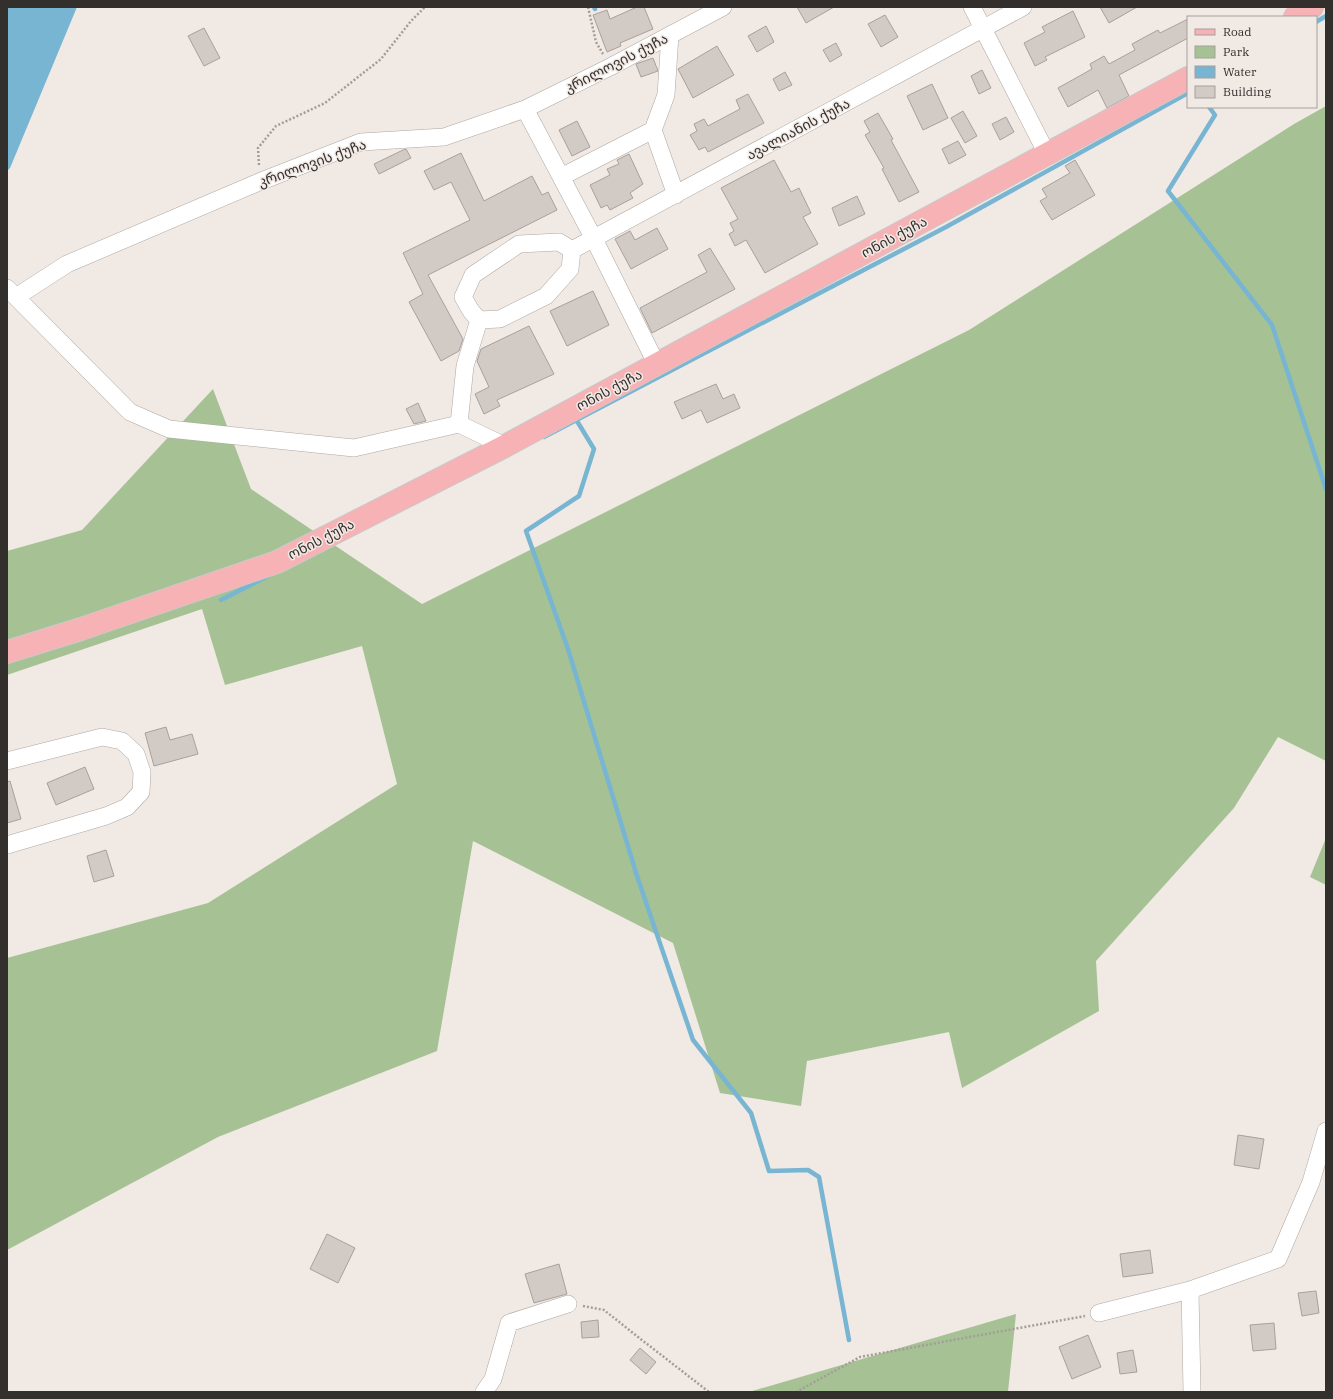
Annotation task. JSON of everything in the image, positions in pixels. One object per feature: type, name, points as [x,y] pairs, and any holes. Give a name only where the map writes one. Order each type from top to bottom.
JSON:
[{"type":"main road","points":[[1297,16],[1312,7]]},
{"type":"main road","name":"ონის ქუჩა","points":[[7,652],[81,629],[277,562],[504,446],[1187,79]]},
{"type":"street","name":"კრილოვის ქუჩა","points":[[12,293],[67,264],[259,182],[361,142],[444,137],[525,109],[610,67],[723,7]]},
{"type":"street","points":[[972,7],[1047,154]]},
{"type":"street","name":"ავალიანის ქუჩა","points":[[572,250],[1023,7]]},
{"type":"street","points":[[670,35],[666,95],[653,130],[676,195]]},
{"type":"street","points":[[525,109],[594,239],[656,365]]},
{"type":"street","points":[[561,178],[653,130]]},
{"type":"street","points":[[559,242],[572,250],[570,269],[546,296],[500,319],[479,320],[471,311],[463,297],[473,275],[519,244],[559,242]]},
{"type":"street","points":[[12,293],[130,412],[169,429],[354,448],[459,424],[504,446]]},
{"type":"street","points":[[459,424],[465,366],[479,320]]},
{"type":"street","points":[[7,761],[102,737],[122,741],[136,754],[142,772],[141,792],[127,807],[106,816],[7,845]]},
{"type":"street","points":[[1099,1314],[1190,1290],[1278,1259],[1311,1182],[1326,1131]]},
{"type":"street","points":[[1190,1290],[1192,1392]]},
{"type":"street","points":[[484,1392],[493,1379],[509,1323],[568,1304]]},
{"type":"path","points":[[259,182],[258,148],[276,126],[325,103],[381,59],[424,7]]},
{"type":"path","points":[[588,7],[596,42],[610,67]]},
{"type":"path","points":[[568,1304],[604,1310],[709,1392]]},
{"type":"path","points":[[796,1392],[860,1357],[1099,1314]]},
{"type":"green space","points":[[1326,106],[1326,761],[1278,737],[1234,808],[1096,961],[1099,1011],[962,1088],[949,1032],[807,1061],[801,1106],[720,1093],[673,943],[473,841],[437,1051],[218,1137],[7,1250],[7,958],[208,903],[397,784],[362,646],[225,685],[202,609],[7,675],[7,551],[82,530],[213,389],[251,489],[422,604],[969,330],[1294,124]]},
{"type":"green space","points":[[1326,838],[1326,885],[1310,877]]},
{"type":"green space","points":[[1016,1314],[1008,1392],[749,1392]]},
{"type":"water","points":[[7,7],[77,7],[10,168],[7,171]]},
{"type":"building","points":[[637,7],[644,7],[653,29],[620,43],[621,46],[607,52],[593,15],[607,10],[610,19]]},
{"type":"building","points":[[797,7],[834,7],[806,23]]},
{"type":"building","points":[[1100,7],[1137,7],[1109,23]]},
{"type":"building","points":[[1073,11],[1085,37],[1045,57],[1047,60],[1035,66],[1024,43],[1045,32],[1042,27]]},
{"type":"building","points":[[885,15],[898,37],[881,47],[868,24]]},
{"type":"building","points":[[1187,20],[1187,39],[1119,75],[1129,96],[1107,108],[1098,90],[1068,107],[1058,88],[1092,69],[1090,64],[1104,56],[1109,64],[1135,50],[1132,44],[1158,30],[1160,33]]},
{"type":"building","points":[[766,26],[774,42],[757,52],[748,36]]},
{"type":"building","points":[[204,28],[220,58],[204,66],[188,36]]},
{"type":"building","points":[[836,43],[842,55],[830,62],[823,50]]},
{"type":"building","points":[[717,46],[734,75],[693,98],[678,69]]},
{"type":"building","points":[[653,58],[658,71],[641,77],[636,64]]},
{"type":"building","points":[[982,70],[991,88],[979,94],[971,76]]},
{"type":"building","points":[[785,72],[792,85],[779,91],[773,79]]},
{"type":"building","points":[[932,84],[948,118],[923,130],[907,96]]},
{"type":"building","points":[[748,94],[764,123],[708,152],[705,147],[699,150],[690,135],[697,131],[694,124],[704,119],[708,126],[740,109],[736,100]]},
{"type":"building","points":[[963,111],[977,136],[965,143],[951,118]]},
{"type":"building","points":[[878,113],[893,139],[891,140],[919,192],[899,202],[882,169],[884,168],[865,135],[870,132],[864,121]]},
{"type":"building","points":[[1006,117],[1014,132],[1000,140],[992,124]]},
{"type":"building","points":[[577,121],[590,147],[572,156],[559,130]]},
{"type":"building","points":[[958,141],[966,155],[949,164],[942,149]]},
{"type":"building","points":[[406,149],[411,158],[379,174],[374,164]]},
{"type":"building","points":[[461,153],[484,201],[532,176],[542,195],[548,192],[557,210],[428,275],[463,339],[459,351],[441,361],[409,302],[423,294],[403,253],[470,220],[451,182],[434,190],[424,171]]},
{"type":"building","points":[[629,154],[643,184],[630,193],[633,198],[610,210],[607,205],[601,208],[590,185],[610,175],[607,169],[619,164],[617,160]]},
{"type":"building","points":[[774,160],[791,192],[799,188],[811,213],[803,217],[818,244],[765,273],[746,240],[735,246],[729,234],[734,231],[730,223],[738,219],[721,188]]},
{"type":"building","points":[[1075,160],[1095,195],[1052,220],[1040,201],[1047,197],[1042,189],[1070,173],[1065,166]]},
{"type":"building","points":[[857,196],[865,214],[839,226],[832,208]]},
{"type":"building","points":[[657,228],[668,249],[631,269],[615,239],[630,231],[635,240]]},
{"type":"building","points":[[710,248],[735,289],[652,333],[640,308],[707,272],[698,255]]},
{"type":"building","points":[[593,291],[609,325],[567,346],[550,311]]},
{"type":"building","points":[[529,326],[554,374],[497,400],[500,406],[484,414],[475,394],[489,387],[477,361],[481,349]]},
{"type":"building","points":[[716,384],[723,399],[734,394],[740,408],[707,423],[701,410],[682,419],[674,402]]},
{"type":"building","points":[[418,403],[426,421],[414,424],[406,409]]},
{"type":"building","points":[[166,727],[170,740],[192,734],[198,754],[154,766],[145,733]]},
{"type":"building","points":[[85,767],[94,789],[56,805],[47,783]]},
{"type":"building","points":[[10,781],[21,819],[7,823],[7,782]]},
{"type":"building","points":[[106,850],[114,876],[94,882],[87,856]]},
{"type":"building","points":[[1238,1135],[1264,1139],[1259,1169],[1234,1165]]},
{"type":"building","points":[[327,1234],[355,1248],[338,1283],[310,1269]]},
{"type":"building","points":[[1150,1250],[1153,1273],[1123,1277],[1120,1254]]},
{"type":"building","points":[[559,1264],[567,1294],[534,1303],[525,1274]]},
{"type":"building","points":[[1316,1291],[1319,1313],[1302,1316],[1298,1293]]},
{"type":"building","points":[[598,1320],[599,1337],[582,1338],[581,1322]]},
{"type":"building","points":[[1274,1323],[1276,1349],[1253,1351],[1250,1325]]},
{"type":"building","points":[[1088,1335],[1101,1367],[1072,1379],[1059,1347]]},
{"type":"building","points":[[640,1348],[656,1362],[646,1374],[630,1360]]},
{"type":"building","points":[[1133,1350],[1137,1372],[1120,1374],[1117,1353]]},
{"type":"waterway","points":[[1317,21],[1326,16]]},
{"type":"waterway","points":[[544,437],[946,227],[1187,94]]},
{"type":"waterway","points":[[1210,108],[1215,115],[1168,191],[1272,325],[1326,489]]},
{"type":"waterway","points":[[577,421],[594,449],[579,496],[526,531],[568,649],[637,876],[693,1040],[751,1113],[769,1171],[808,1170],[819,1177],[849,1340]]},
{"type":"waterway","points":[[221,600],[268,576]]}]
